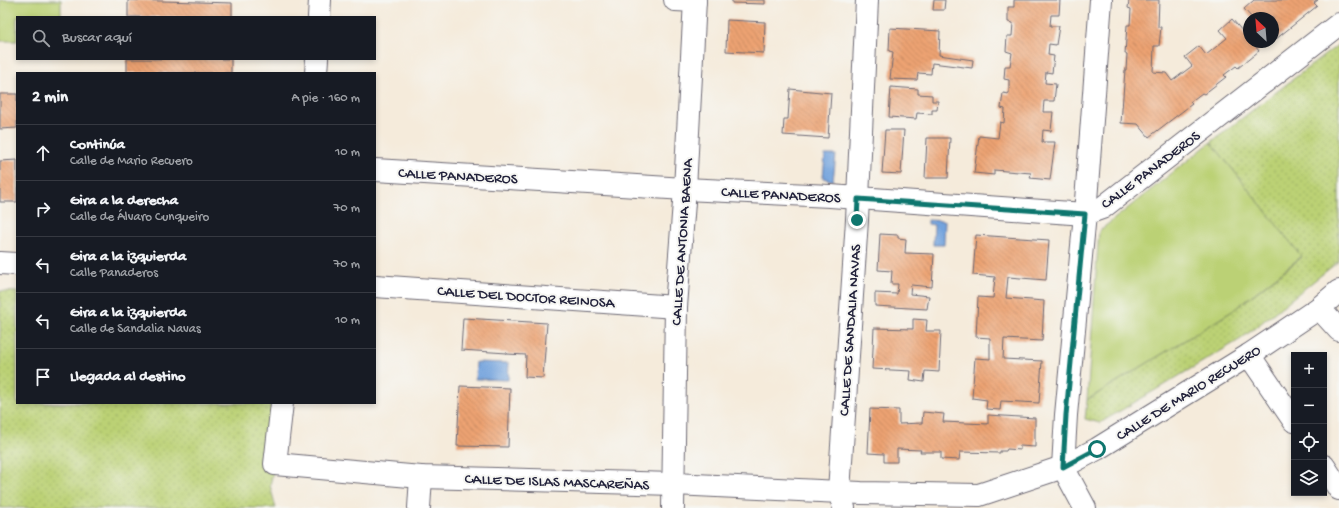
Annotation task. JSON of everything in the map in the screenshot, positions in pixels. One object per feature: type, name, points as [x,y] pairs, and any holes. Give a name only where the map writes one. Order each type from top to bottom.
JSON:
[{"type":"street","points":[[319,16],[320,0]]},
{"type":"street","name":"CALLE DE ANTONIA BAENA","points":[[673,508],[676,307],[685,189],[688,0]]},
{"type":"street","name":"CALLE DE SANDALIA NAVAS","points":[[842,500],[867,0]]},
{"type":"street","points":[[1085,508],[1063,467],[1066,415],[1085,214],[1101,0]]},
{"type":"street","name":"CALLE PANADEROS","points":[[376,170],[685,189],[830,196],[1085,214],[1102,208],[1339,24]]},
{"type":"street","points":[[316,72],[317,60]]},
{"type":"street","points":[[0,263],[16,264]]},
{"type":"street","name":"CALLE DEL DOCTOR REINOSA","points":[[376,286],[676,307]]},
{"type":"street","name":"CALLE DE MARIO RECUERO","points":[[842,500],[979,496],[1063,467],[1097,449],[1249,355],[1319,308],[1339,291]]},
{"type":"street","points":[[1319,308],[1339,330]]},
{"type":"street","points":[[1249,355],[1291,417]]},
{"type":"street","name":"CALLE DE ISLAS MASCAREÑAS","points":[[282,404],[275,464],[420,477],[674,484],[842,500]]},
{"type":"street","points":[[1327,471],[1339,489]]},
{"type":"street","points":[[419,508],[420,477]]},
{"type":"green space","points":[[0,0],[61,0],[61,16],[16,16],[16,41],[0,41]]},
{"type":"green space","points":[[1339,44],[1339,261],[1241,339],[1100,423],[1085,419],[1087,400],[1231,312],[1302,257],[1211,142]]},
{"type":"green space","points":[[1211,142],[1302,256],[1231,312],[1087,400],[1099,231]]},
{"type":"green space","points":[[0,291],[16,292],[16,404],[272,404],[275,464],[270,485],[276,508],[0,508]]},
{"type":"water","points":[[825,155],[836,155],[833,181],[823,178]]},
{"type":"water","points":[[928,220],[945,221],[944,245],[933,245],[934,225],[928,224]]},
{"type":"water","points":[[476,362],[509,363],[508,380],[475,379]]},
{"type":"building","points":[[128,0],[232,3],[232,16],[128,16]]},
{"type":"building","points":[[732,0],[765,0],[765,4],[732,3]]},
{"type":"building","points":[[934,0],[945,0],[944,10],[933,10]]},
{"type":"building","points":[[1014,0],[1060,0],[1059,15],[1051,15],[1050,26],[1059,26],[1056,45],[1049,44],[1048,55],[1054,56],[1052,73],[1046,72],[1045,83],[1056,84],[1054,101],[1044,101],[1043,112],[1053,112],[1051,131],[1043,130],[1042,142],[1055,142],[1050,180],[1030,178],[1031,173],[994,170],[994,175],[974,173],[979,136],[998,138],[1000,122],[1004,123],[1005,109],[1001,108],[1003,93],[1009,94],[1009,80],[1004,79],[1005,66],[1010,66],[1012,53],[1006,51],[1007,36],[1012,36],[1013,23],[1008,22],[1008,7],[1014,7]]},
{"type":"building","points":[[1129,0],[1159,0],[1158,27],[1161,27],[1159,46],[1154,46],[1153,72],[1166,73],[1172,81],[1192,66],[1185,57],[1199,46],[1206,55],[1227,38],[1220,30],[1232,19],[1243,32],[1243,48],[1257,48],[1259,51],[1238,68],[1236,66],[1224,75],[1226,77],[1204,94],[1202,93],[1190,102],[1192,104],[1149,137],[1138,124],[1121,123],[1127,54],[1125,54],[1127,25],[1130,25],[1131,9],[1128,8]]},
{"type":"building","points":[[1254,0],[1318,0],[1314,3],[1317,6],[1279,37],[1279,12],[1247,12],[1244,9]]},
{"type":"building","points":[[727,20],[765,22],[764,53],[726,51]]},
{"type":"building","points":[[890,28],[940,31],[939,55],[973,60],[972,68],[932,63],[931,74],[918,73],[917,80],[890,79],[893,52],[889,51]]},
{"type":"building","points":[[127,60],[231,60],[231,72],[127,72]]},
{"type":"building","points":[[891,87],[918,89],[918,94],[932,95],[932,101],[938,101],[937,110],[932,110],[932,114],[917,113],[916,119],[889,117]]},
{"type":"building","points":[[790,89],[831,93],[828,138],[783,135],[784,119],[788,119]]},
{"type":"building","points":[[0,94],[16,94],[16,128],[0,129]]},
{"type":"building","points":[[885,130],[904,130],[901,174],[882,173]]},
{"type":"building","points":[[927,138],[950,138],[948,178],[925,178]]},
{"type":"building","points":[[16,160],[16,202],[0,202],[0,161]]},
{"type":"building","points":[[880,234],[898,235],[898,238],[906,239],[905,253],[934,254],[932,287],[911,285],[910,294],[929,296],[927,309],[875,306],[875,293],[897,294],[898,284],[891,284],[892,271],[878,270]]},
{"type":"building","points":[[976,235],[1049,240],[1046,280],[1008,277],[1006,298],[1044,301],[1042,341],[1004,339],[1003,359],[1042,361],[1039,403],[1001,401],[1000,410],[986,409],[987,400],[972,398],[975,358],[990,359],[990,338],[976,337],[978,297],[993,298],[995,277],[973,275]]},
{"type":"building","points":[[463,318],[547,323],[543,378],[525,377],[526,355],[461,350]]},
{"type":"building","points":[[913,319],[927,320],[926,331],[941,331],[939,372],[925,371],[924,382],[910,380],[911,371],[872,369],[874,328],[913,329]]},
{"type":"building","points":[[460,386],[510,388],[508,447],[457,446]]},
{"type":"building","points":[[870,409],[899,410],[899,424],[922,423],[923,412],[944,414],[943,422],[988,424],[988,415],[1035,418],[1035,447],[1020,446],[1020,450],[1007,449],[1006,451],[1000,451],[1000,453],[960,452],[959,460],[941,459],[941,452],[920,452],[921,450],[897,449],[897,462],[884,462],[884,454],[868,453]]},
{"type":"route","points":[[857,220],[858,199],[1060,211],[1085,214],[1066,415],[1063,467],[1097,449]]}]
